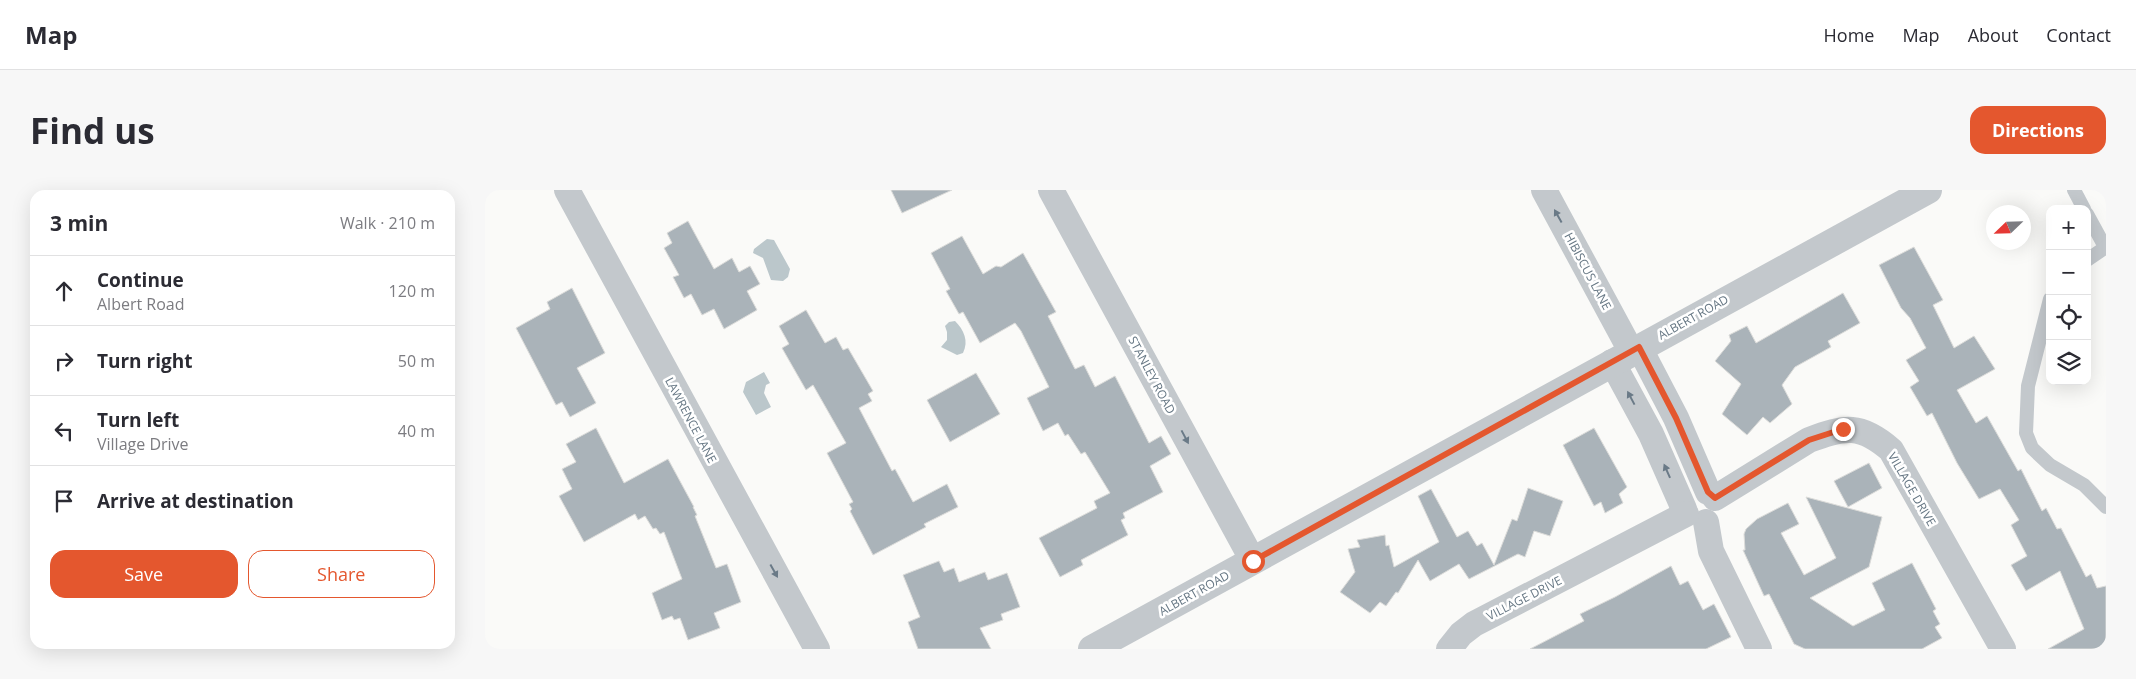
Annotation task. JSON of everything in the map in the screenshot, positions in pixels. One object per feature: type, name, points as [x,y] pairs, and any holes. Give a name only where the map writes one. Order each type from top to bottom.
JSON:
[{"type":"street","name":"LAWRENCE LANE","points":[[567,190],[817,649]]},
{"type":"street","name":"STANLEY ROAD","points":[[1051,190],[1253,561]]},
{"type":"street","name":"HIBISCUS LANE","points":[[1544,190],[1627,353]]},
{"type":"street","name":"ALBERT ROAD","points":[[1092,649],[1627,353],[1928,190]]},
{"type":"street","points":[[1627,353],[1676,418],[1712,495],[1716,512],[1712,518],[1692,515]]},
{"type":"street","points":[[1627,353],[1651,434],[1759,649]]},
{"type":"street","name":"VILLAGE DRIVE","points":[[1712,495],[1809,440],[1824,434],[1843,429],[1861,431],[1876,437],[1891,450],[2003,649]]},
{"type":"street","name":"VILLAGE DRIVE","points":[[1449,649],[1461,634],[1475,624],[1692,515]]},
{"type":"lane","points":[[2074,190],[2082,205]]},
{"type":"lane","points":[[2091,221],[2106,247],[2091,257]]},
{"type":"lane","points":[[2046,315],[2028,386],[2026,433],[2032,448],[2050,465],[2084,486],[2106,507]]},
{"type":"shaded area","points":[[767,239],[774,240],[790,269],[788,277],[783,281],[771,280],[763,258],[753,253],[754,249]]},
{"type":"shaded area","points":[[955,321],[963,332],[966,344],[963,353],[957,355],[941,347],[947,340],[945,326],[949,322]]},
{"type":"shaded area","points":[[764,372],[770,383],[766,385],[764,393],[771,407],[756,415],[743,392],[746,382]]},
{"type":"building","points":[[891,190],[952,190],[902,213]]},
{"type":"building","points":[[688,221],[714,269],[732,258],[739,272],[750,266],[760,284],[747,291],[757,310],[724,329],[714,309],[702,315],[691,294],[684,298],[673,277],[679,275],[664,248],[672,243],[667,233]]},
{"type":"building","points":[[962,236],[983,274],[996,266],[1001,267],[1023,253],[1056,312],[1048,316],[1075,369],[1084,365],[1095,387],[1115,376],[1149,443],[1161,436],[1171,454],[1150,466],[1163,492],[1123,513],[1125,518],[1121,520],[1128,535],[1081,560],[1083,565],[1060,577],[1039,538],[1097,508],[1094,501],[1110,493],[1085,452],[1081,454],[1068,434],[1065,436],[1058,423],[1043,431],[1027,398],[1049,387],[1021,331],[1015,323],[980,343],[963,312],[959,314],[946,291],[950,289],[931,253]]},
{"type":"building","points":[[1914,247],[1943,300],[1933,305],[1954,348],[1974,336],[1995,369],[1957,390],[1976,423],[1987,416],[2018,471],[2021,469],[2042,511],[2046,508],[2057,529],[2061,528],[2086,577],[2091,574],[2097,588],[2106,586],[2106,649],[2048,649],[2084,629],[2060,571],[2026,591],[2011,565],[2027,556],[2011,525],[2019,520],[2000,489],[1979,499],[1957,463],[1932,413],[1927,416],[1910,387],[1919,381],[1906,360],[1926,348],[1910,318],[1901,308],[1879,265]]},
{"type":"building","points":[[572,288],[605,353],[577,368],[596,403],[570,417],[562,402],[556,405],[516,328],[550,309],[547,302]]},
{"type":"building","points":[[1843,293],[1860,323],[1828,341],[1831,347],[1795,367],[1782,385],[1792,404],[1770,423],[1763,417],[1747,435],[1722,414],[1741,384],[1715,361],[1731,341],[1729,335],[1747,326],[1756,343]]},
{"type":"building","points":[[806,310],[825,343],[836,337],[843,350],[848,348],[873,391],[868,394],[872,401],[859,408],[892,471],[895,469],[913,502],[947,484],[958,507],[924,524],[926,527],[873,555],[850,511],[852,509],[849,504],[853,502],[827,453],[846,443],[813,385],[806,390],[782,348],[789,344],[779,326]]},
{"type":"building","points":[[976,373],[1000,414],[950,442],[927,400]]},
{"type":"building","points":[[596,428],[624,483],[668,459],[694,507],[697,515],[695,516],[716,568],[727,564],[741,602],[714,613],[720,628],[688,640],[680,618],[674,620],[672,616],[662,620],[652,593],[682,579],[664,532],[660,534],[656,528],[653,529],[645,516],[638,520],[635,514],[584,542],[559,496],[572,489],[562,469],[576,462],[566,444]]},
{"type":"building","points":[[1594,428],[1627,487],[1619,494],[1623,503],[1605,513],[1601,502],[1594,506],[1563,445]]},
{"type":"building","points":[[1869,463],[1882,488],[1848,507],[1834,481]]},
{"type":"building","points":[[1528,488],[1563,501],[1550,536],[1534,531],[1525,557],[1518,554],[1469,579],[1459,564],[1430,581],[1418,560],[1398,593],[1396,592],[1386,606],[1380,602],[1370,613],[1340,592],[1355,572],[1348,549],[1360,547],[1357,540],[1385,535],[1386,546],[1389,545],[1394,567],[1439,542],[1418,496],[1431,489],[1457,537],[1468,531],[1477,546],[1482,543],[1494,565],[1512,519],[1517,521]]},
{"type":"building","points":[[1806,497],[1882,517],[1869,567],[1810,598],[1853,626],[1885,610],[1872,583],[1912,563],[1936,609],[1933,611],[1940,624],[1935,627],[1942,638],[1922,649],[1805,649],[1794,644],[1769,594],[1764,596],[1743,550],[1745,550],[1744,534],[1746,529],[1757,519],[1788,503],[1799,524],[1781,533],[1804,575],[1836,558]]},
{"type":"building","points":[[939,561],[944,572],[954,568],[959,582],[985,572],[988,580],[1007,573],[1020,607],[1001,614],[1003,620],[980,628],[991,649],[918,649],[908,622],[920,617],[903,575]]},
{"type":"building","points":[[1671,566],[1680,585],[1688,581],[1703,610],[1714,604],[1731,637],[1706,649],[1530,649],[1584,621],[1580,614]]},
{"type":"route","points":[[1253,561],[1639,347],[1676,418],[1708,492],[1715,498],[1809,440],[1843,429]]}]
